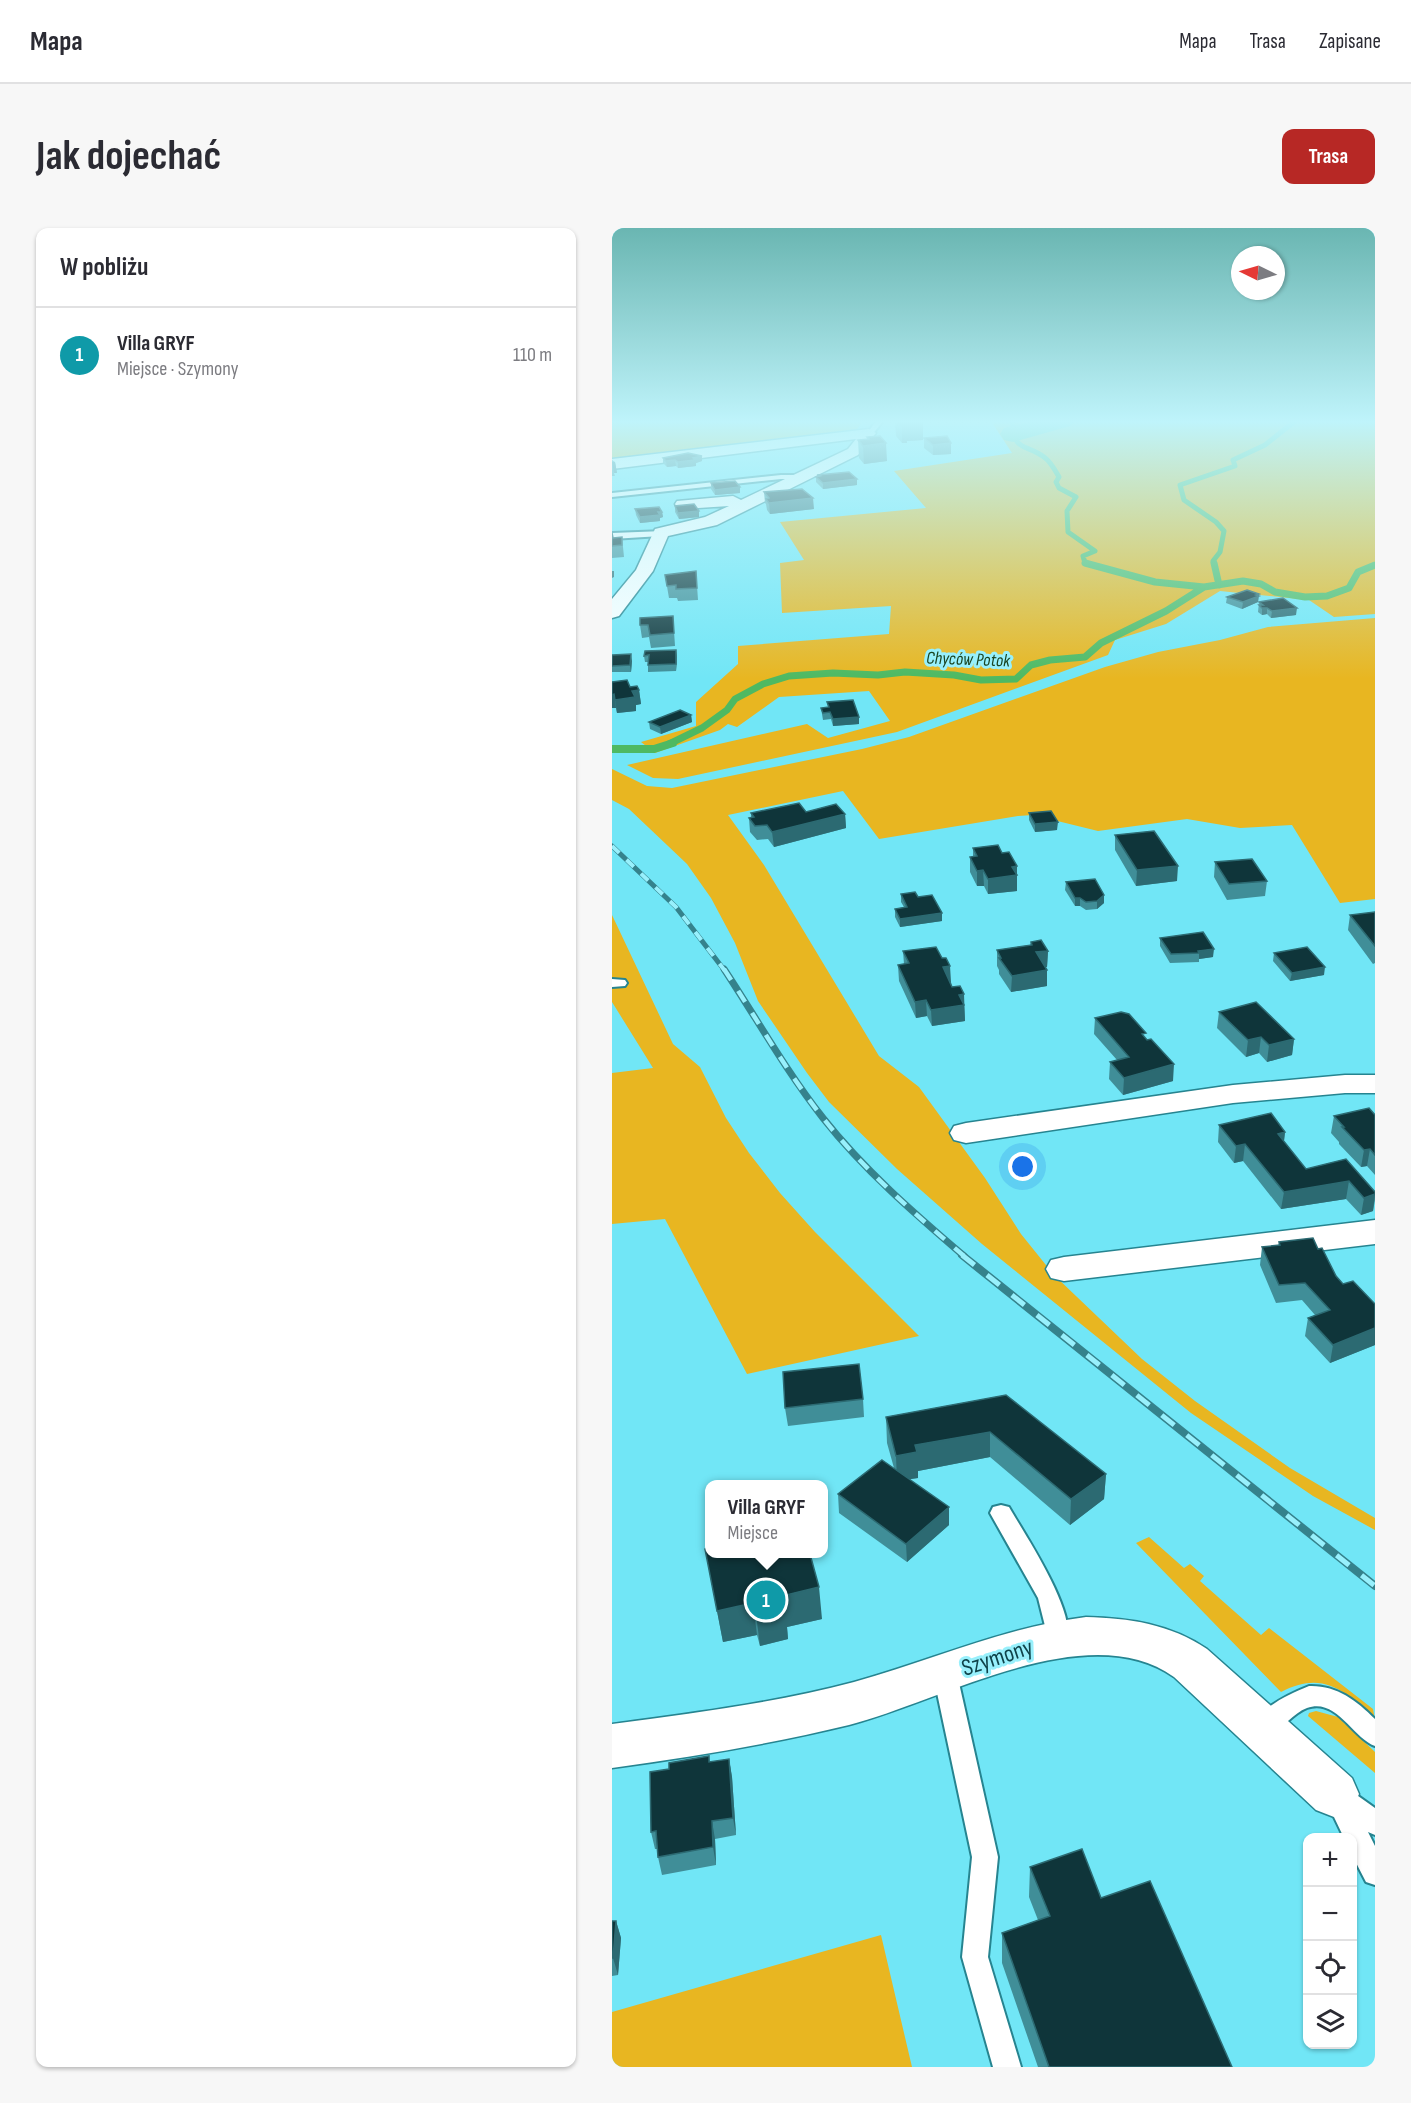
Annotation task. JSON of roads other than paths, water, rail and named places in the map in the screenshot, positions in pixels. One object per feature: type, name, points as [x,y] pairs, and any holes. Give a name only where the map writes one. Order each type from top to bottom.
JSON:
[{"type":"street","points":[[612,612],[644,571],[661,533],[703,524],[739,507]]},
{"type":"street","points":[[966,1133],[1233,1094],[1345,1084],[1375,1084]]},
{"type":"street","points":[[1064,1269],[1375,1232]]},
{"type":"street","name":"Szymony","points":[[612,1746],[714,1732],[853,1703],[1034,1643],[1084,1636],[1124,1638],[1145,1641],[1166,1648],[1200,1671],[1334,1794]]},
{"type":"lane","points":[[612,536],[661,533]]},
{"type":"lane","points":[[1001,1513],[1049,1598],[1058,1639]]},
{"type":"lane","points":[[945,1674],[985,1857],[975,1957],[1008,2067]]},
{"type":"lane","points":[[1263,1727],[1297,1701],[1322,1697],[1330,1698],[1348,1709],[1375,1734]]},
{"type":"lane","points":[[1334,1794],[1375,1823]]},
{"type":"lane","points":[[1334,1794],[1375,1873]]},
{"type":"waterway","points":[[1070,507],[1067,511],[1068,532],[1095,551],[1083,556],[1085,563]]},
{"type":"waterway","points":[[1194,507],[1216,522],[1224,531],[1220,552],[1213,561],[1214,565]]},
{"type":"waterway","points":[[1085,563],[1155,582],[1204,587]]},
{"type":"waterway","points":[[1085,563],[1091,565]]},
{"type":"waterway","points":[[1214,563],[1219,585]]},
{"type":"waterway","name":"Chyców Potok","points":[[1219,585],[1243,581],[1261,584],[1275,592],[1305,597],[1327,596],[1349,588],[1358,572],[1375,565]]},
{"type":"waterway","name":"Chyców Potok","points":[[1204,587],[1219,585]]},
{"type":"waterway","name":"Chyców Potok","points":[[669,744],[702,728],[727,710],[735,699],[763,684],[789,676],[833,673],[878,675],[905,672],[954,675],[981,680],[1016,679],[1031,665],[1050,660],[1085,657],[1101,643],[1166,611],[1204,587]]},
{"type":"waterway","name":"Chyców Potok","points":[[612,749],[654,749],[673,743]]},
{"type":"railway","points":[[612,846],[676,907],[725,971]]},
{"type":"railway","points":[[724,969],[772,1045],[823,1118],[855,1156],[890,1191],[964,1256]]},
{"type":"railway","points":[[962,1255],[1375,1586]]},
{"type":"place","name":"Villa GRYF","points":[[766,1600]]}]
